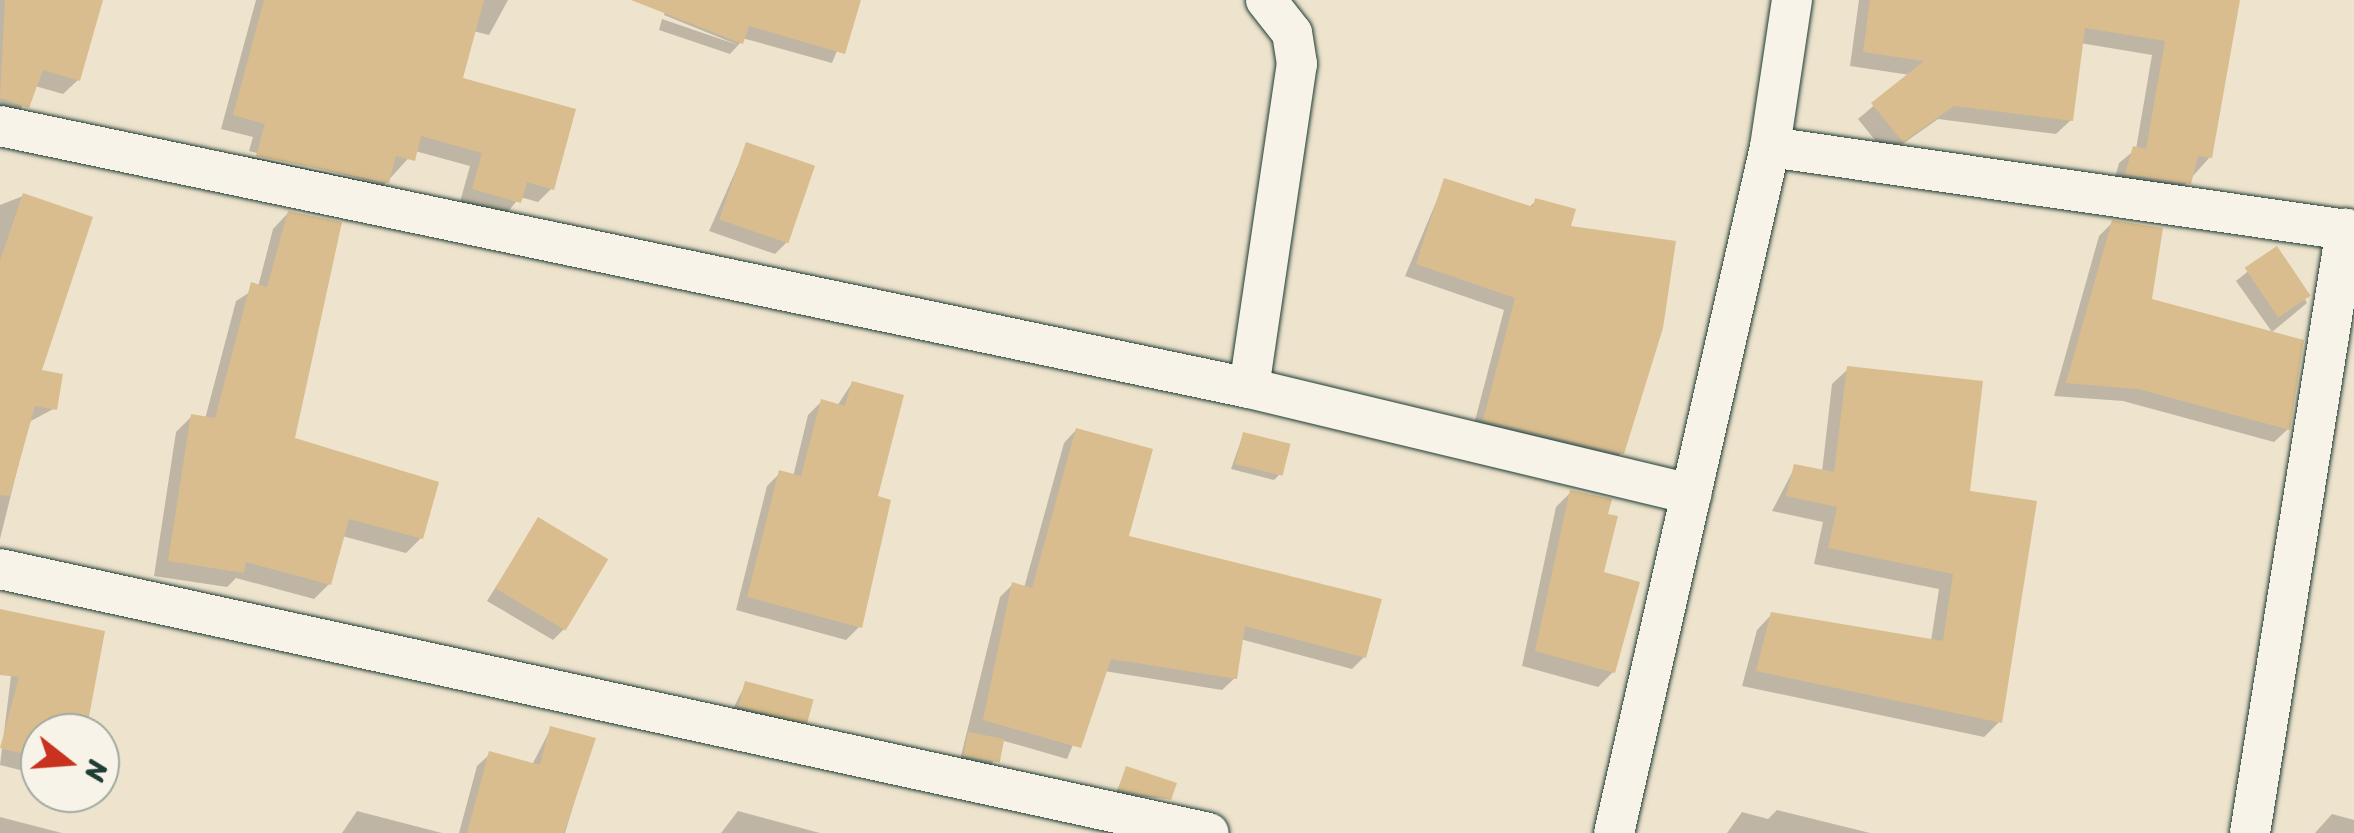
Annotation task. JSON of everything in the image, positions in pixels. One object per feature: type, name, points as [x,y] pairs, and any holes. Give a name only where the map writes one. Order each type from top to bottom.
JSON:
[{"type":"street","points":[[1249,388],[1297,64],[1292,33],[1266,0]]},
{"type":"street","points":[[1614,833],[1770,147],[1792,0]]},
{"type":"street","points":[[0,126],[1249,388],[1691,494]]},
{"type":"street","points":[[1770,147],[2350,230],[2250,833]]},
{"type":"street","points":[[0,569],[1209,833]]},
{"type":"building","points":[[5,0],[103,0],[80,81],[43,70],[29,108],[0,98]]},
{"type":"building","points":[[264,0],[484,0],[463,78],[576,109],[554,190],[527,182],[521,203],[472,189],[482,153],[421,136],[415,161],[396,156],[389,183],[256,156],[265,124],[233,115]]},
{"type":"building","points":[[631,0],[861,0],[845,54],[749,26],[743,44]]},
{"type":"building","points":[[1870,0],[2240,0],[2212,158],[2198,156],[2191,184],[2125,174],[2133,146],[2146,149],[2165,41],[2085,28],[2073,121],[1954,106],[1903,142],[1871,103],[1924,61],[1863,52]]},
{"type":"building","points":[[746,142],[815,166],[788,243],[719,220]]},
{"type":"building","points":[[1444,178],[1533,207],[1535,198],[1576,209],[1571,226],[1676,241],[1663,328],[1624,454],[1483,420],[1515,298],[1416,264]]},
{"type":"building","points":[[23,193],[93,217],[42,370],[63,374],[57,410],[35,406],[10,496],[0,495],[0,261]]},
{"type":"building","points":[[288,211],[342,222],[295,438],[439,482],[423,539],[349,519],[331,585],[246,562],[244,573],[168,561],[191,414],[215,418],[251,282],[267,287]]},
{"type":"building","points":[[2112,220],[2163,228],[2152,299],[2304,340],[2290,430],[2138,389],[2066,383]]},
{"type":"building","points":[[2277,246],[2311,296],[2278,318],[2245,268]]},
{"type":"building","points":[[1847,366],[1983,381],[1970,491],[2037,501],[2002,723],[1756,671],[1771,612],[1943,641],[1953,574],[1828,548],[1837,507],[1786,496],[1794,464],[1834,472]]},
{"type":"building","points":[[852,381],[904,395],[878,496],[891,500],[862,628],[747,597],[779,470],[801,476],[821,399],[845,406]]},
{"type":"building","points":[[1076,428],[1153,449],[1129,536],[1382,599],[1366,658],[1245,626],[1237,679],[1111,659],[1081,748],[983,720],[1012,582],[1032,588]]},
{"type":"building","points":[[1243,432],[1291,444],[1283,476],[1235,464]]},
{"type":"building","points":[[1570,490],[1612,499],[1608,514],[1618,516],[1604,572],[1640,582],[1615,673],[1535,651]]},
{"type":"building","points":[[538,517],[608,559],[566,630],[495,588]]},
{"type":"building","points":[[0,609],[105,631],[90,713],[20,713],[20,753],[0,748],[19,677],[0,675]]},
{"type":"building","points":[[745,681],[814,699],[807,724],[738,706]]},
{"type":"building","points":[[550,726],[596,738],[564,833],[467,833],[489,751],[540,765]]},
{"type":"building","points":[[968,732],[1004,739],[1000,763],[963,756]]},
{"type":"building","points":[[1126,766],[1177,783],[1171,800],[1118,789]]}]
